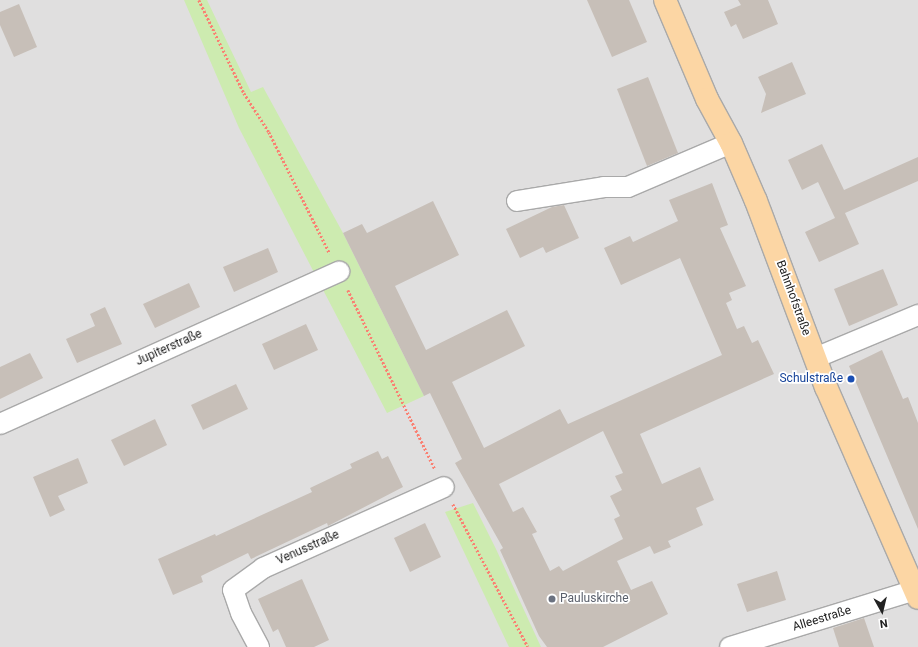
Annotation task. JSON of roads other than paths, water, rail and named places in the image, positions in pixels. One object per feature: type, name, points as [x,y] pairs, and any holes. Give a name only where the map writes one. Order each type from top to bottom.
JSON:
[{"type":"main road","name":"Bahnhofstraße","points":[[665,0],[707,99],[731,143],[756,201],[815,358],[916,594]]},
{"type":"street","points":[[517,201],[604,187],[628,187],[731,143]]},
{"type":"street","name":"Jupiterstraße","points":[[0,424],[339,272]]},
{"type":"street","points":[[815,358],[918,315]]},
{"type":"street","name":"Venusstraße","points":[[259,647],[241,612],[233,590],[263,568],[444,486]]},
{"type":"street","name":"Alleestraße","points":[[730,647],[916,594]]},
{"type":"place","name":"Schulstraße","points":[[851,379]]},
{"type":"place","name":"Pauluskirche","points":[[552,599]]}]
